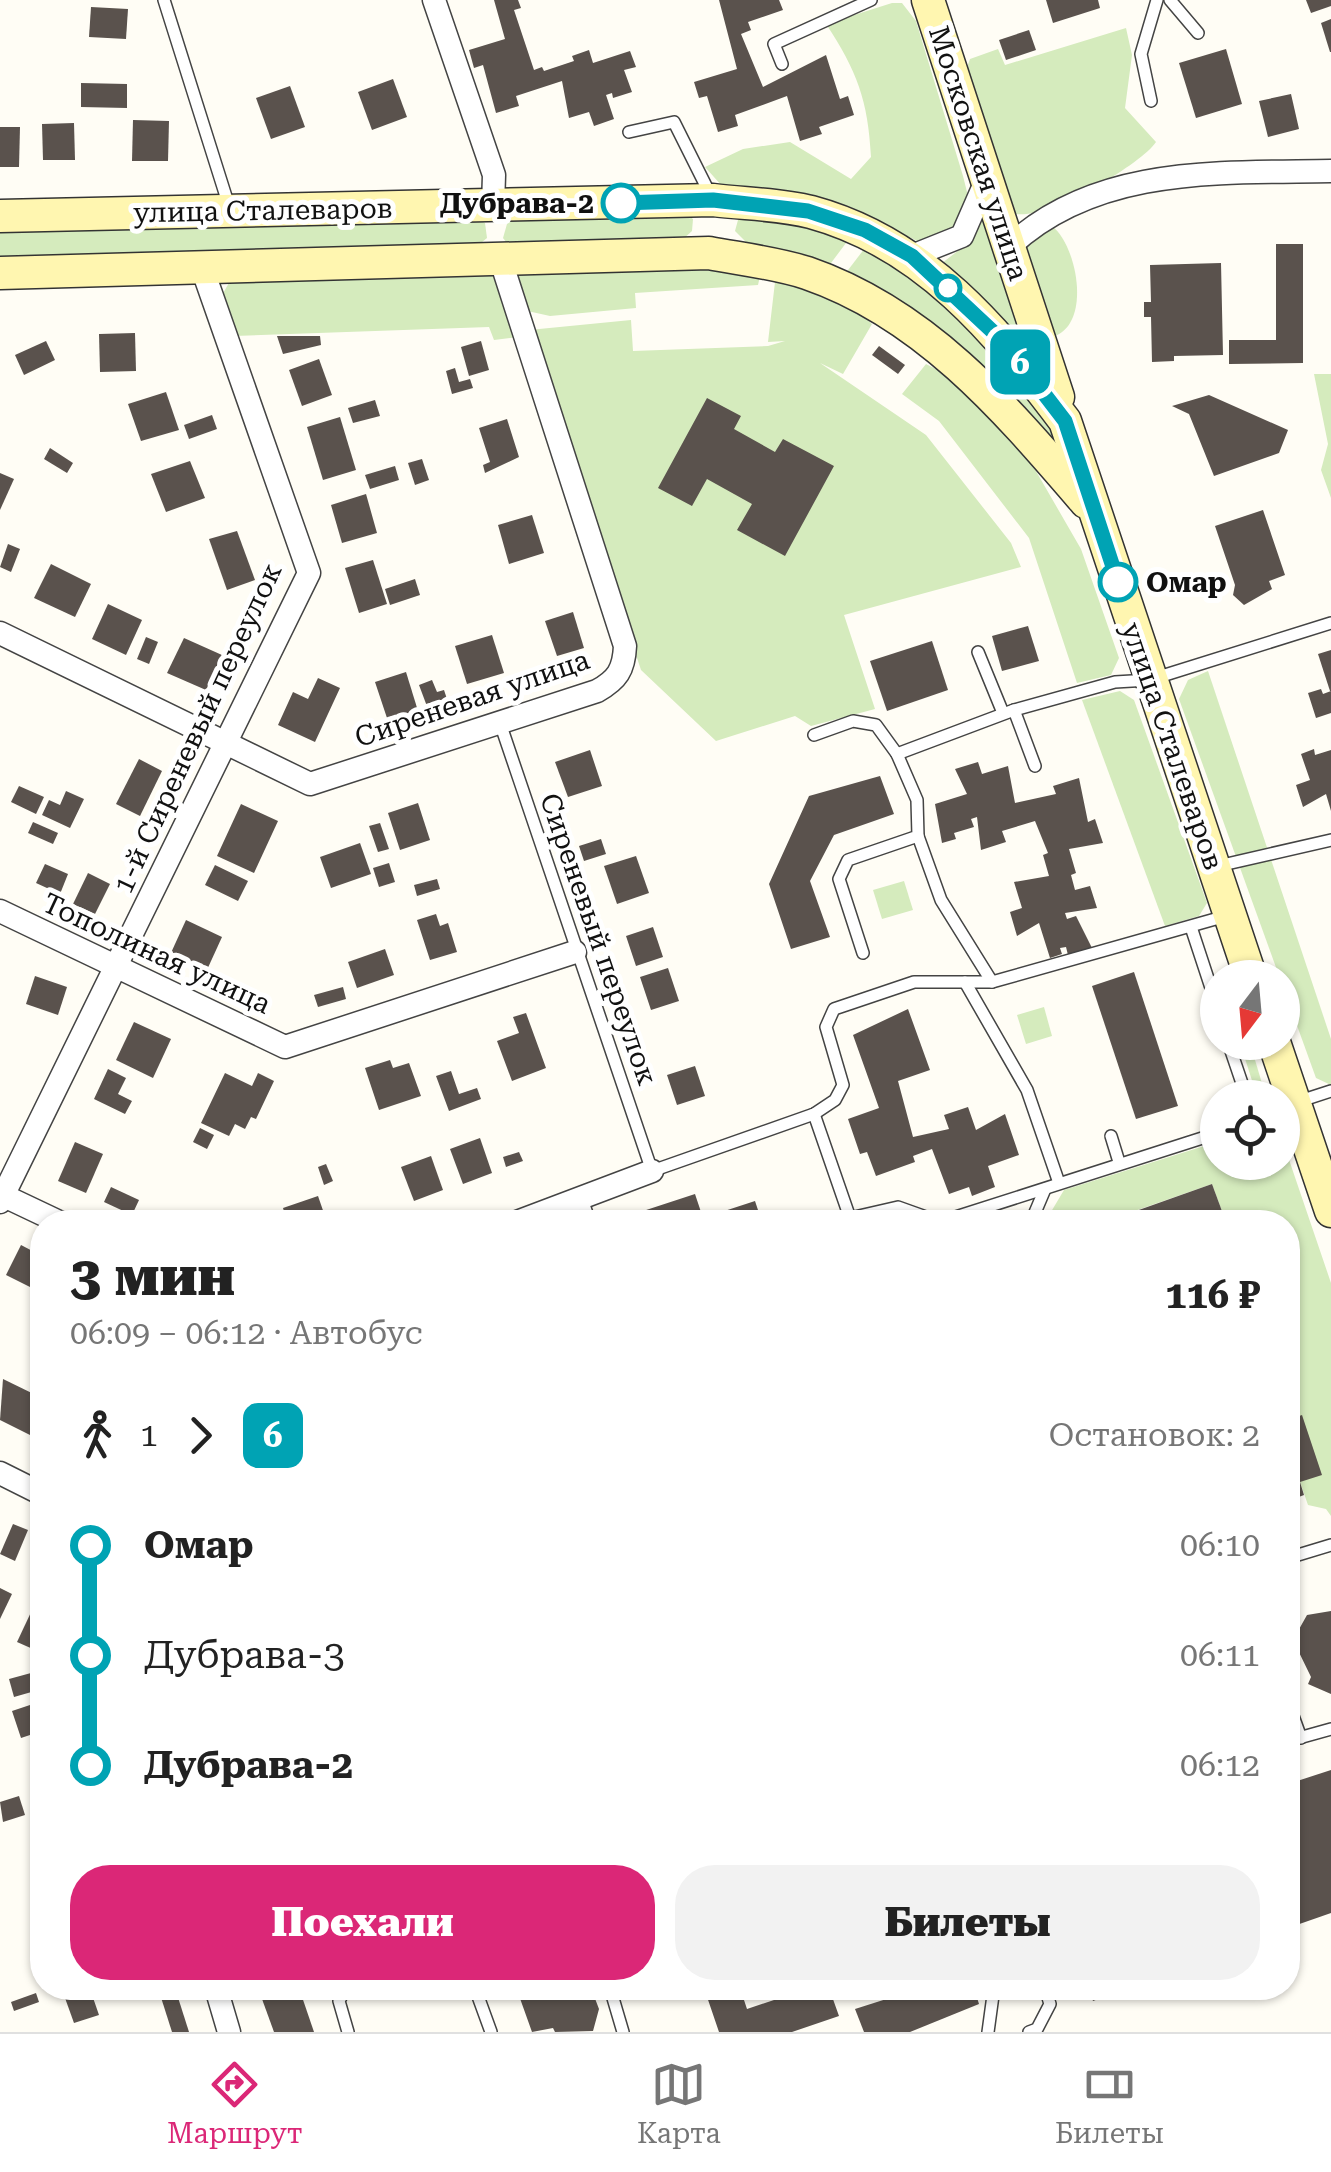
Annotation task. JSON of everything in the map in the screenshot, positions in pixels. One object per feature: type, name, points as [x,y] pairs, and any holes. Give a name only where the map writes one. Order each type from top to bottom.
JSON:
[{"type":"main road","name":"Московская улица","points":[[928,0],[1065,421]]},
{"type":"main road","name":"улица Сталеваров","points":[[0,216],[713,200],[808,211],[865,230],[912,256],[1006,344],[1065,421],[1245,960]]},
{"type":"main road","points":[[710,253],[713,200]]},
{"type":"main road","points":[[493,206],[500,258]]},
{"type":"main road","name":"улица Сталеваров","points":[[0,273],[710,253],[801,271],[880,306],[962,366],[1096,513]]},
{"type":"main road","points":[[1300,1135],[1331,1211]]},
{"type":"street","points":[[434,0],[494,175],[493,206]]},
{"type":"street","points":[[1010,246],[1034,224],[1100,193],[1178,174],[1331,171]]},
{"type":"street","points":[[912,256],[962,236],[986,182]]},
{"type":"street","name":"Сиреневая улица","points":[[0,633],[310,784],[500,723],[615,680],[624,663],[625,646],[500,258]]},
{"type":"street","name":"1-й Сиреневый переулок","points":[[1,1197],[309,573],[201,265]]},
{"type":"street","name":"Тополиная улица","points":[[0,911],[286,1047],[575,952]]},
{"type":"street","points":[[562,1210],[652,1170]]},
{"type":"street","points":[[1,1197],[31,1210]]},
{"type":"street","points":[[0,1473],[30,1488]]},
{"type":"street","points":[[220,2000],[229,2032]]},
{"type":"lane","points":[[164,0],[230,209]]},
{"type":"lane","points":[[782,64],[774,44],[871,0]]},
{"type":"lane","points":[[1151,101],[1141,54],[1158,0]]},
{"type":"lane","points":[[1170,0],[1198,33]]},
{"type":"lane","points":[[629,132],[674,122],[713,200]]},
{"type":"lane","points":[[897,754],[1009,712],[1115,682],[1149,680],[1331,622]]},
{"type":"lane","points":[[978,652],[1035,766]]},
{"type":"lane","points":[[814,735],[853,722],[876,725],[897,754],[918,800],[918,836],[941,900],[992,982]]},
{"type":"lane","name":"Сиреневый переулок","points":[[500,723],[652,1170]]},
{"type":"lane","points":[[863,952],[839,879],[848,860],[918,836]]},
{"type":"lane","points":[[1214,867],[1331,840]]},
{"type":"lane","points":[[652,1170],[814,1114],[835,1100],[843,1084],[826,1028],[834,1009],[914,982],[992,982],[1230,914]]},
{"type":"lane","points":[[1190,927],[1201,960]]},
{"type":"lane","points":[[965,982],[1027,1090],[1060,1183]]},
{"type":"lane","points":[[1300,1101],[1331,1091]]},
{"type":"lane","points":[[814,1114],[848,1210]]},
{"type":"lane","points":[[1111,1136],[1119,1162]]},
{"type":"lane","points":[[979,1210],[1200,1138]]},
{"type":"lane","points":[[1036,1210],[1045,1190]]},
{"type":"lane","points":[[582,1198],[586,1210]]},
{"type":"lane","points":[[1300,1554],[1331,1545]]},
{"type":"lane","points":[[1300,1738],[1331,1729]]},
{"type":"lane","points":[[340,2000],[348,2032]]},
{"type":"lane","points":[[480,2000],[491,2032]]},
{"type":"lane","points":[[614,2000],[623,2032]]},
{"type":"lane","points":[[988,2032],[992,2000]]},
{"type":"lane","points":[[1029,2032],[1037,2029],[1049,2000]]},
{"type":"green space","points":[[902,3],[916,21],[963,176],[968,196],[954,230],[931,241],[917,241],[860,212],[722,186],[705,167],[743,149],[790,142],[851,179],[871,157],[867,119],[853,72],[826,24]]},
{"type":"green space","points":[[1126,28],[1132,55],[1125,108],[1156,142],[1131,164],[1089,190],[1045,210],[1013,213],[966,70],[970,59],[998,49],[1005,65]]},
{"type":"green space","points":[[681,210],[693,219],[692,231],[681,241],[510,247],[503,238],[509,217]]},
{"type":"green space","points":[[756,212],[852,235],[828,267],[749,245],[735,231],[738,220]]},
{"type":"green space","points":[[983,213],[1022,327],[1020,335],[942,263],[963,247]]},
{"type":"green space","points":[[472,216],[485,223],[487,238],[476,247],[0,259],[0,227]]},
{"type":"green space","points":[[1052,226],[1061,236],[1074,266],[1077,302],[1065,330],[1052,337],[1025,253],[1027,239]]},
{"type":"green space","points":[[868,244],[904,267],[999,352],[1055,434],[1048,439],[845,274]]},
{"type":"green space","points":[[671,264],[760,276],[758,285],[635,293],[636,308],[550,316],[523,310],[517,275],[528,270]]},
{"type":"green space","points":[[494,272],[518,337],[494,340],[489,327],[234,336],[221,297],[230,281]]},
{"type":"green space","points":[[786,277],[852,306],[872,324],[843,374],[820,363],[926,435],[1011,543],[1021,567],[844,615],[875,709],[811,726],[795,716],[716,741],[641,670],[529,330],[631,320],[633,351],[768,346],[785,341],[768,342],[775,282]]},
{"type":"green space","points":[[926,364],[969,386],[1018,440],[1081,549],[1119,658],[1111,675],[1077,683],[1029,538],[939,421],[902,394]]},
{"type":"green space","points":[[1314,374],[1331,374],[1331,498],[1321,470],[1328,444]]},
{"type":"green space","points":[[1208,671],[1331,1039],[1331,1085],[1316,1078],[1300,1034],[1300,960],[1273,960],[1179,699],[1188,680]]},
{"type":"green space","points":[[1120,691],[1134,700],[1207,903],[1199,916],[1165,926],[1082,700]]},
{"type":"green space","points":[[904,881],[913,910],[882,919],[873,890]]},
{"type":"green space","points":[[1044,1007],[1052,1036],[1026,1044],[1017,1015]]},
{"type":"green space","points":[[1245,1060],[1255,1060],[1261,1080],[1252,1080]]},
{"type":"green space","points":[[1200,1147],[1200,1180],[1296,1180],[1331,1283],[1331,1516],[1326,1509],[1308,1505],[1300,1482],[1300,1210],[1222,1210],[1212,1184],[1137,1210],[1052,1210],[1064,1190]]},
{"type":"building","points":[[494,0],[518,0],[521,8],[514,10],[534,70],[542,67],[544,71],[574,61],[572,56],[589,50],[593,63],[630,51],[636,67],[624,70],[632,92],[613,98],[612,93],[606,95],[614,119],[594,126],[589,112],[569,118],[562,81],[516,96],[519,106],[496,113],[483,65],[474,68],[469,50],[505,39]]},
{"type":"building","points":[[719,0],[779,0],[783,10],[748,22],[751,30],[741,34],[763,87],[826,55],[840,99],[848,96],[854,115],[819,127],[822,134],[800,141],[787,96],[735,115],[738,126],[718,132],[707,96],[699,98],[694,82],[737,69]]},
{"type":"building","points":[[1046,0],[1098,0],[1100,8],[1053,23]]},
{"type":"building","points":[[1306,0],[1331,0],[1331,6],[1311,13]]},
{"type":"building","points":[[91,7],[128,9],[126,39],[89,37]]},
{"type":"building","points":[[1331,19],[1331,52],[1330,52],[1321,23]]},
{"type":"building","points":[[1029,30],[1036,50],[1006,60],[999,40]]},
{"type":"building","points":[[1226,49],[1242,104],[1196,118],[1179,63]]},
{"type":"building","points":[[393,79],[407,117],[372,130],[358,92]]},
{"type":"building","points":[[81,83],[127,84],[127,108],[81,107]]},
{"type":"building","points":[[290,86],[305,127],[271,139],[256,98]]},
{"type":"building","points":[[1291,94],[1299,129],[1268,137],[1259,101]]},
{"type":"building","points":[[133,120],[169,121],[168,161],[132,161]]},
{"type":"building","points":[[74,123],[75,160],[43,160],[42,124]]},
{"type":"building","points":[[0,127],[20,127],[19,167],[0,167]]},
{"type":"building","points":[[1276,244],[1303,244],[1303,363],[1229,364],[1229,340],[1276,340]]},
{"type":"building","points":[[1221,263],[1223,355],[1174,356],[1174,361],[1152,362],[1151,317],[1144,317],[1144,302],[1151,302],[1150,265]]},
{"type":"building","points":[[135,333],[136,371],[100,372],[99,334]]},
{"type":"building","points":[[277,336],[320,336],[321,345],[283,354]]},
{"type":"building","points":[[46,341],[55,360],[24,375],[15,355]]},
{"type":"building","points":[[481,341],[489,370],[469,376],[461,347]]},
{"type":"building","points":[[879,346],[905,365],[898,374],[872,355]]},
{"type":"building","points":[[319,359],[332,395],[302,406],[289,370]]},
{"type":"building","points":[[455,368],[459,382],[470,379],[473,388],[452,394],[446,371]]},
{"type":"building","points":[[166,392],[179,430],[141,441],[128,404]]},
{"type":"building","points":[[1209,395],[1288,430],[1279,453],[1214,476],[1189,414],[1172,406]]},
{"type":"building","points":[[707,398],[741,416],[734,429],[775,452],[783,439],[834,466],[785,556],[737,530],[752,504],[707,479],[692,506],[658,488]]},
{"type":"building","points":[[375,400],[380,416],[353,423],[348,408]]},
{"type":"building","points":[[212,415],[217,429],[189,439],[184,425]]},
{"type":"building","points":[[340,417],[356,470],[323,480],[307,427]]},
{"type":"building","points":[[507,419],[519,457],[485,473],[483,465],[490,462],[479,428]]},
{"type":"building","points":[[50,448],[73,463],[67,473],[44,459]]},
{"type":"building","points":[[422,459],[429,480],[415,485],[408,463]]},
{"type":"building","points":[[190,461],[205,498],[166,512],[151,474]]},
{"type":"building","points":[[395,466],[399,480],[370,489],[365,475]]},
{"type":"building","points":[[0,473],[14,479],[0,510]]},
{"type":"building","points":[[366,494],[377,533],[342,543],[331,505]]},
{"type":"building","points":[[1263,510],[1285,575],[1269,581],[1272,589],[1244,605],[1233,595],[1235,585],[1215,526]]},
{"type":"building","points":[[532,515],[544,553],[509,564],[498,525]]},
{"type":"building","points":[[237,531],[255,580],[227,590],[209,539]]},
{"type":"building","points":[[8,544],[20,549],[11,572],[0,567]]},
{"type":"building","points":[[373,560],[387,604],[359,613],[345,568]]},
{"type":"building","points":[[51,564],[91,584],[75,617],[34,598]]},
{"type":"building","points":[[415,579],[420,595],[390,605],[385,589]]},
{"type":"building","points":[[108,604],[142,620],[126,655],[92,639]]},
{"type":"building","points":[[573,612],[584,648],[557,656],[545,621]]},
{"type":"building","points":[[1028,626],[1039,661],[1002,671],[992,636]]},
{"type":"building","points":[[492,635],[504,673],[467,684],[455,646]]},
{"type":"building","points":[[146,637],[158,642],[149,664],[137,659]]},
{"type":"building","points":[[184,638],[222,655],[206,690],[167,673]]},
{"type":"building","points":[[932,641],[948,690],[887,711],[870,661]]},
{"type":"building","points":[[1331,650],[1331,691],[1330,691],[1318,654]]},
{"type":"building","points":[[406,672],[418,711],[388,721],[375,682]]},
{"type":"building","points":[[318,678],[340,688],[315,742],[278,725],[293,692],[308,699]]},
{"type":"building","points":[[432,680],[437,692],[444,690],[448,702],[428,709],[419,685]]},
{"type":"building","points":[[1321,689],[1323,694],[1331,691],[1331,713],[1316,718],[1308,693]]},
{"type":"building","points":[[1314,749],[1315,755],[1331,750],[1331,811],[1326,794],[1303,807],[1296,785],[1310,780],[1301,754]]},
{"type":"building","points":[[590,750],[602,786],[568,797],[555,762]]},
{"type":"building","points":[[139,759],[162,771],[140,816],[116,804]]},
{"type":"building","points":[[978,762],[982,774],[1008,766],[1015,803],[1056,794],[1053,786],[1079,778],[1088,822],[1095,819],[1103,843],[1069,849],[1076,873],[1071,875],[1075,890],[1090,886],[1097,908],[1065,913],[1067,919],[1076,916],[1092,948],[1068,955],[1066,947],[1060,948],[1062,954],[1050,958],[1039,923],[1017,936],[1010,912],[1022,908],[1014,882],[1049,876],[1043,855],[1048,853],[1035,821],[1002,831],[1006,842],[981,850],[977,817],[971,819],[974,827],[954,833],[956,839],[942,843],[935,804],[967,794],[955,769]]},
{"type":"building","points":[[880,776],[894,814],[834,835],[810,881],[830,937],[791,949],[769,884],[809,796]]},
{"type":"building","points":[[19,786],[44,797],[36,814],[11,802]]},
{"type":"building","points":[[66,791],[84,799],[70,828],[42,815],[49,800],[60,805]]},
{"type":"building","points":[[418,803],[430,840],[400,850],[388,813]]},
{"type":"building","points":[[241,804],[278,821],[254,873],[217,856]]},
{"type":"building","points":[[33,822],[58,833],[53,844],[28,833]]},
{"type":"building","points":[[380,823],[389,849],[378,852],[369,826]]},
{"type":"building","points":[[601,839],[606,854],[584,861],[579,846]]},
{"type":"building","points":[[360,843],[371,874],[331,888],[320,857]]},
{"type":"building","points":[[636,856],[649,893],[617,904],[604,866]]},
{"type":"building","points":[[389,863],[395,882],[379,887],[373,868]]},
{"type":"building","points":[[45,864],[68,874],[60,894],[36,883]]},
{"type":"building","points":[[215,865],[248,881],[238,901],[205,885]]},
{"type":"building","points":[[88,873],[110,884],[95,914],[73,904]]},
{"type":"building","points":[[437,879],[440,889],[417,896],[414,885]]},
{"type":"building","points":[[436,914],[440,926],[448,923],[457,952],[430,960],[417,920]]},
{"type":"building","points":[[186,920],[222,937],[206,972],[170,955]]},
{"type":"building","points":[[653,927],[663,957],[636,966],[626,936]]},
{"type":"building","points":[[385,949],[394,975],[357,988],[348,962]]},
{"type":"building","points":[[668,968],[679,1001],[651,1010],[640,977]]},
{"type":"building","points":[[1134,972],[1178,1106],[1136,1119],[1092,986]]},
{"type":"building","points":[[35,976],[67,987],[58,1015],[26,1004]]},
{"type":"building","points":[[343,987],[346,999],[318,1007],[314,995]]},
{"type":"building","points":[[908,1009],[930,1070],[898,1081],[913,1137],[949,1129],[944,1115],[968,1107],[976,1130],[1005,1114],[1019,1155],[988,1166],[995,1187],[972,1196],[969,1187],[949,1194],[932,1149],[913,1156],[915,1162],[876,1176],[867,1152],[860,1154],[848,1119],[879,1108],[853,1035]]},
{"type":"building","points":[[526,1013],[546,1068],[512,1081],[497,1041],[519,1033],[513,1017]]},
{"type":"building","points":[[134,1022],[171,1039],[153,1078],[116,1060]]},
{"type":"building","points":[[390,1060],[393,1068],[409,1063],[421,1096],[379,1110],[365,1068]]},
{"type":"building","points":[[695,1066],[705,1096],[677,1105],[667,1075]]},
{"type":"building","points":[[108,1069],[126,1078],[118,1094],[132,1101],[125,1114],[94,1099]]},
{"type":"building","points":[[451,1071],[459,1094],[477,1088],[481,1099],[449,1111],[436,1076]]},
{"type":"building","points":[[225,1073],[252,1086],[258,1073],[274,1081],[256,1119],[251,1117],[245,1129],[235,1124],[229,1136],[201,1123]]},
{"type":"building","points":[[200,1128],[214,1135],[207,1149],[193,1142]]},
{"type":"building","points":[[480,1138],[492,1173],[463,1184],[450,1149]]},
{"type":"building","points":[[75,1142],[103,1154],[86,1193],[58,1181]]},
{"type":"building","points":[[519,1152],[523,1161],[506,1167],[503,1157]]},
{"type":"building","points":[[431,1156],[443,1190],[414,1201],[401,1167]]},
{"type":"building","points":[[326,1164],[333,1181],[324,1185],[318,1167]]},
{"type":"building","points":[[1212,1184],[1222,1210],[1139,1210]]},
{"type":"building","points":[[111,1187],[139,1200],[134,1210],[121,1210],[104,1202]]},
{"type":"building","points":[[695,1194],[700,1210],[646,1210]]},
{"type":"building","points":[[318,1196],[323,1210],[284,1210]]},
{"type":"building","points":[[755,1201],[758,1210],[727,1210]]},
{"type":"building","points":[[21,1245],[30,1250],[30,1287],[6,1275]]},
{"type":"building","points":[[3,1379],[30,1392],[30,1435],[0,1420]]},
{"type":"building","points":[[1300,1416],[1322,1475],[1300,1482]]},
{"type":"building","points":[[13,1524],[28,1530],[15,1561],[0,1554]]},
{"type":"building","points":[[0,1588],[12,1594],[0,1619]]},
{"type":"building","points":[[1331,1611],[1331,1694],[1308,1684],[1311,1677],[1300,1654],[1300,1628],[1307,1615]]},
{"type":"building","points":[[30,1614],[30,1648],[17,1642]]},
{"type":"building","points":[[30,1673],[30,1692],[14,1697],[9,1679]]},
{"type":"building","points":[[30,1705],[30,1735],[21,1738],[12,1711]]},
{"type":"building","points":[[1331,1770],[1331,1913],[1300,1924],[1300,1780]]},
{"type":"building","points":[[19,1796],[25,1815],[3,1822],[0,1802]]},
{"type":"building","points":[[30,1995],[30,2000],[39,2002],[14,2011],[11,2002]]},
{"type":"building","points":[[66,2000],[94,2000],[99,2015],[74,2023]]},
{"type":"building","points":[[162,2000],[179,2000],[189,2032],[172,2032]]},
{"type":"building","points":[[262,2000],[303,2000],[314,2032],[274,2032]]},
{"type":"building","points":[[521,2000],[596,2000],[599,2009],[593,2031],[555,2032],[553,2028],[532,2032]]},
{"type":"building","points":[[708,2000],[744,2000],[747,2009],[774,2000],[833,2000],[839,2016],[792,2032],[719,2032]]},
{"type":"building","points":[[883,2000],[978,2000],[979,2004],[910,2032],[864,2032],[855,2009]]},
{"type":"bus line","name":"6","points":[[621,203],[713,200],[808,211],[865,230],[912,256],[1006,344],[1065,421],[1118,582]]},
{"type":"place","name":"Дубрава-2","points":[[621,203]]},
{"type":"place","name":"Омар","points":[[1118,582]]}]
